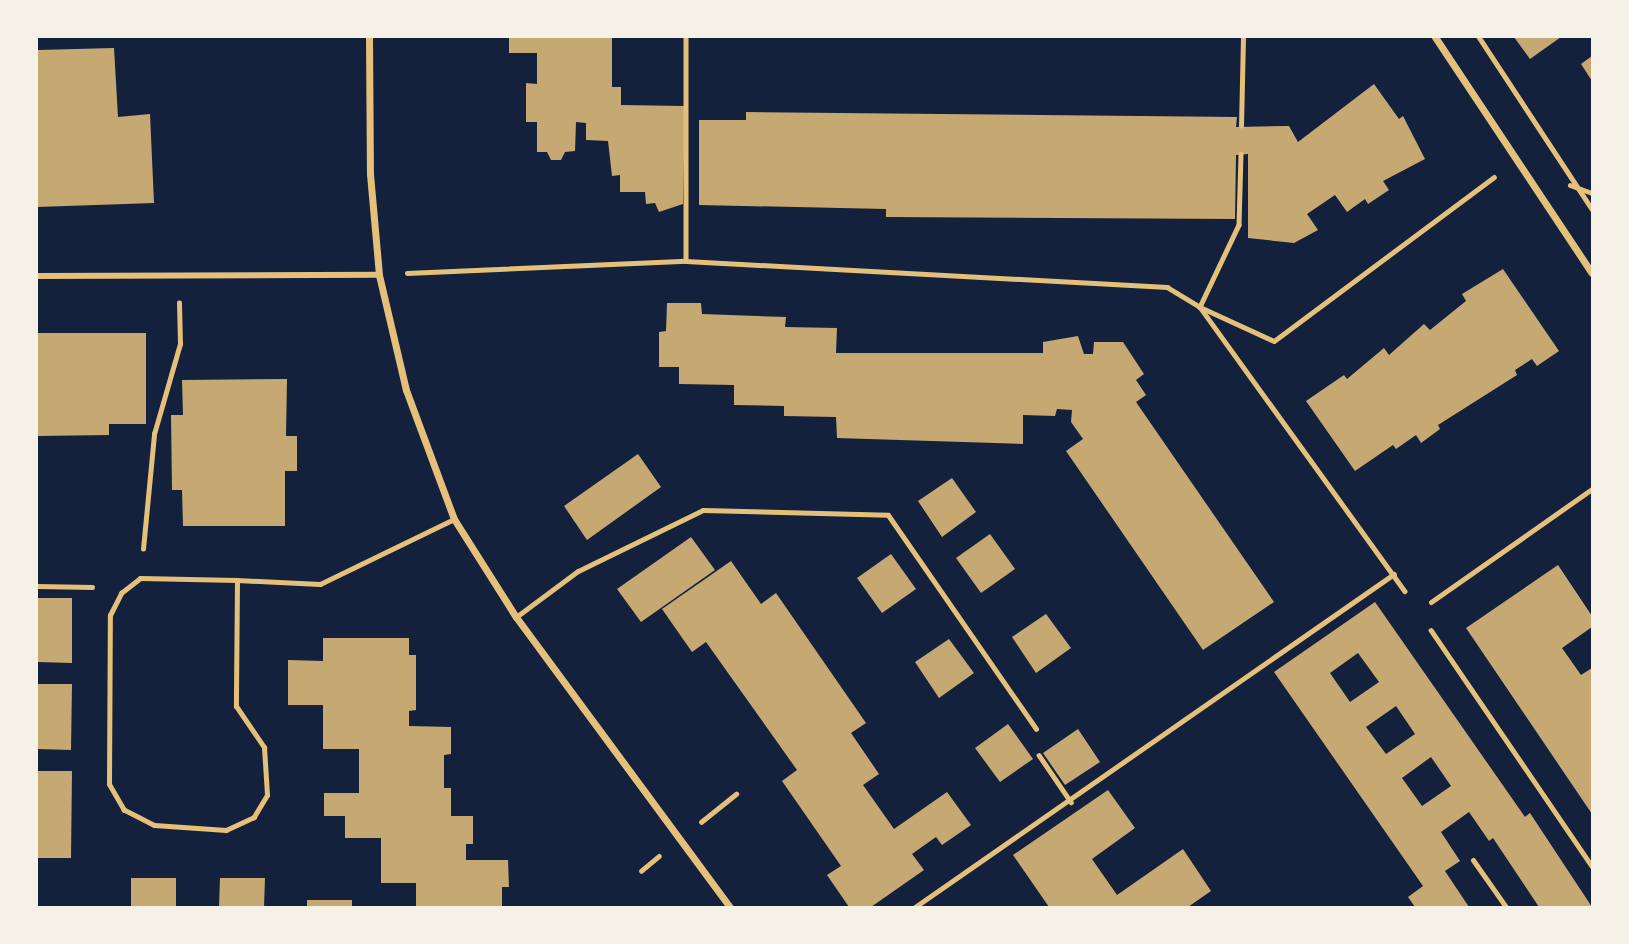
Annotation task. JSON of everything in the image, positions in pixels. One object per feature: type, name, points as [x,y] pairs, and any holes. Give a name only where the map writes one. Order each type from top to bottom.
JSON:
[{"type":"street","points":[[369,37],[370,174],[379,275],[406,390],[454,519],[516,617],[730,907]]},
{"type":"street","points":[[1435,37],[1592,273]]},
{"type":"street","points":[[37,276],[379,275]]},
{"type":"lane","points":[[1430,603],[1592,489]]},
{"type":"lane","points":[[516,617],[578,570],[703,510],[888,515],[1036,729]]},
{"type":"lane","points":[[237,580],[236,706],[264,747],[267,795],[254,817],[226,830],[154,825],[124,810],[109,784],[110,615],[121,593],[140,578],[237,580],[320,584],[454,519]]},
{"type":"lane","points":[[1473,860],[1506,907]]},
{"type":"path","points":[[686,37],[686,261]]},
{"type":"path","points":[[1241,126],[1242,37]]},
{"type":"path","points":[[1479,37],[1592,209]]},
{"type":"path","points":[[1200,307],[1239,225],[1241,154]]},
{"type":"path","points":[[379,275],[686,261],[1167,287],[1200,307],[1274,341],[1517,162]]},
{"type":"path","points":[[140,578],[153,434],[180,344],[179,276]]},
{"type":"path","points":[[1200,307],[1412,602]]},
{"type":"path","points":[[915,907],[1071,802],[1394,574]]},
{"type":"path","points":[[37,586],[85,585],[121,593]]},
{"type":"path","points":[[1426,622],[1592,866]]},
{"type":"path","points":[[1036,729],[1033,747],[1071,802]]},
{"type":"building","points":[[509,37],[612,37],[612,87],[621,87],[621,105],[685,106],[683,204],[659,212],[655,203],[646,204],[645,192],[620,192],[620,175],[612,176],[608,141],[586,140],[586,123],[576,122],[575,151],[565,152],[561,160],[551,160],[547,152],[537,152],[537,122],[526,122],[526,83],[537,84],[537,53],[509,53]]},
{"type":"building","points":[[1514,37],[1561,37],[1530,59]]},
{"type":"building","points":[[114,48],[118,117],[150,114],[154,203],[37,207],[37,50]]},
{"type":"building","points":[[1592,56],[1592,81],[1581,64]]},
{"type":"building","points":[[1374,84],[1399,119],[1403,116],[1425,159],[1383,181],[1389,190],[1368,204],[1365,199],[1347,212],[1335,195],[1307,214],[1318,230],[1294,243],[1248,238],[1248,154],[1236,155],[1235,219],[886,217],[886,209],[699,205],[699,120],[746,120],[746,112],[1237,117],[1236,127],[1289,126],[1298,142]]},
{"type":"building","points":[[1503,269],[1559,351],[1537,366],[1532,359],[1515,370],[1517,375],[1438,425],[1440,429],[1421,443],[1416,435],[1396,449],[1393,445],[1355,471],[1306,401],[1344,375],[1347,379],[1384,348],[1389,355],[1424,324],[1430,330],[1466,301],[1462,294]]},
{"type":"building","points":[[667,303],[701,303],[702,314],[786,317],[785,327],[837,328],[836,353],[1043,353],[1043,342],[1078,336],[1084,354],[1093,354],[1094,342],[1123,342],[1144,374],[1136,380],[1146,395],[1136,402],[1274,602],[1203,650],[1066,451],[1083,439],[1071,422],[1072,410],[1057,409],[1055,416],[1023,415],[1023,444],[837,438],[836,417],[784,416],[784,406],[734,405],[734,385],[679,384],[679,367],[659,367],[659,332],[666,331]]},
{"type":"building","points":[[37,333],[146,333],[146,424],[109,424],[109,435],[37,436]]},
{"type":"building","points":[[287,379],[286,436],[297,436],[297,471],[285,471],[285,526],[183,526],[182,490],[172,490],[171,415],[183,415],[182,380]]},
{"type":"building","points":[[638,454],[661,487],[587,540],[564,506]]},
{"type":"building","points":[[952,478],[976,512],[942,537],[918,501]]},
{"type":"building","points":[[990,534],[1015,569],[981,593],[956,558]]},
{"type":"building","points":[[691,537],[715,570],[641,622],[617,589]]},
{"type":"building","points":[[891,554],[916,589],[882,613],[857,578]]},
{"type":"building","points":[[731,561],[761,604],[776,593],[866,723],[851,733],[879,774],[863,785],[894,829],[947,792],[971,825],[942,845],[936,837],[912,854],[924,870],[871,907],[849,907],[827,875],[841,866],[782,781],[797,770],[706,642],[692,652],[662,609]]},
{"type":"building","points":[[1558,565],[1592,616],[1592,627],[1562,648],[1581,675],[1592,668],[1592,814],[1466,628]]},
{"type":"building","points":[[37,598],[72,598],[72,663],[37,662]]},
{"type":"building","points":[[1375,602],[1525,817],[1530,813],[1592,907],[1539,907],[1493,838],[1489,841],[1469,812],[1441,832],[1460,861],[1445,871],[1469,907],[1415,907],[1408,897],[1423,886],[1274,672]],"holes":[[[1358,653],[1379,682],[1350,702],[1330,673]],[[1396,706],[1415,734],[1386,754],[1366,727]],[[1431,757],[1451,786],[1422,806],[1402,778]]]},
{"type":"building","points":[[1046,614],[1071,648],[1036,673],[1012,637]]},
{"type":"building","points":[[323,638],[409,638],[409,655],[416,655],[416,710],[409,711],[409,726],[451,727],[451,754],[444,755],[444,788],[451,788],[451,816],[473,816],[473,844],[466,844],[466,860],[508,860],[509,887],[502,887],[502,907],[416,907],[416,883],[381,883],[381,838],[345,838],[345,816],[324,816],[324,793],[359,793],[359,749],[323,749],[323,705],[288,705],[288,660],[323,661]]},
{"type":"building","points":[[949,639],[974,673],[939,698],[915,662]]},
{"type":"building","points":[[37,684],[72,684],[71,750],[37,749]]},
{"type":"building","points":[[1008,724],[1033,759],[1000,782],[975,748]]},
{"type":"building","points":[[1078,729],[1100,762],[1065,785],[1043,753]]},
{"type":"building","points":[[37,771],[72,771],[71,858],[37,858]]},
{"type":"building","points":[[1108,790],[1135,828],[1092,859],[1117,895],[1183,849],[1211,891],[1188,907],[1049,907],[1013,855]]},
{"type":"building","points":[[131,878],[176,878],[176,907],[131,907]]},
{"type":"building","points":[[220,878],[265,878],[264,907],[219,907]]},
{"type":"building","points":[[307,900],[352,900],[352,907],[307,907]]}]
